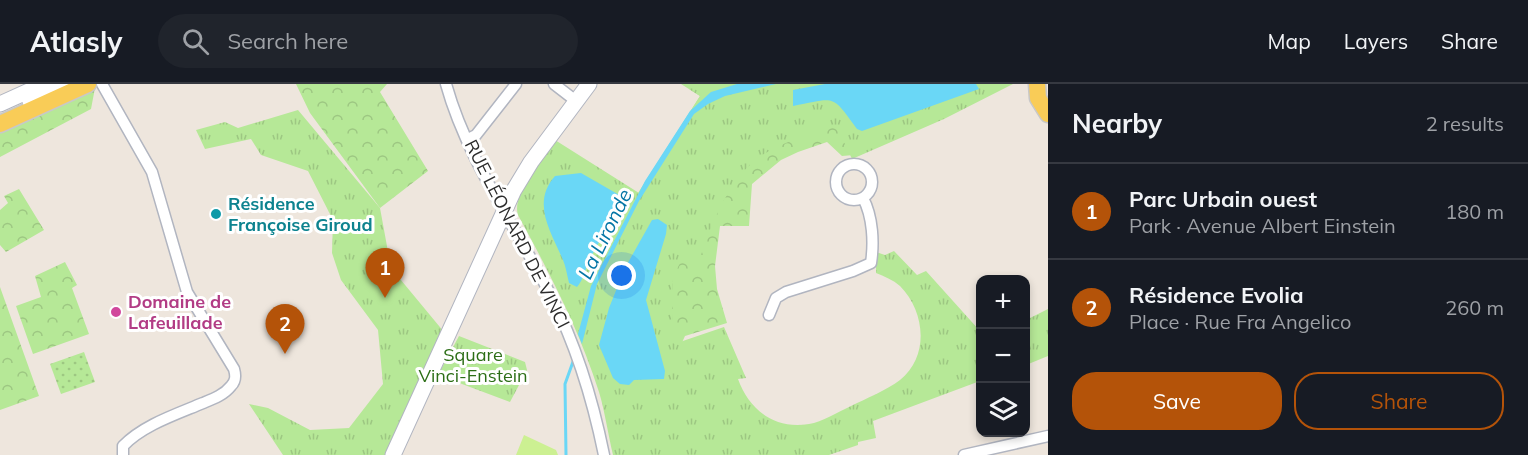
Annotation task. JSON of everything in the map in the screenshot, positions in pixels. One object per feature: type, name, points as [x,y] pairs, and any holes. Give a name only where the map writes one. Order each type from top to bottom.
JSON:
[{"type":"main road","points":[[0,104],[45,84]]},
{"type":"main road","points":[[0,115],[68,84]]},
{"type":"main road","points":[[0,124],[88,84]]},
{"type":"main road","points":[[393,455],[514,190],[531,162],[589,84]]},
{"type":"main road","points":[[1029,84],[1033,95],[1045,110]]},
{"type":"main road","points":[[1037,84],[1038,98],[1045,110]]},
{"type":"street","points":[[102,84],[152,172],[187,292],[234,369],[236,378],[233,385],[221,395],[130,438],[123,446],[123,455]]},
{"type":"street","name":"RUE LÉONARD DE VINCI","points":[[446,84],[468,139],[552,297],[584,378],[604,455]]},
{"type":"street","points":[[468,139],[476,135],[516,84]]},
{"type":"street","points":[[554,84],[576,101]]},
{"type":"street","points":[[769,315],[776,298],[786,292],[871,264],[873,241],[868,210],[863,198]]},
{"type":"street","points":[[964,455],[1048,436]]},
{"type":"green space","points":[[296,84],[387,84],[380,92],[428,171],[380,208],[310,113]]},
{"type":"green space","points":[[681,84],[1013,84],[944,119],[852,159],[836,125],[772,149],[752,163],[732,187],[705,244],[700,258],[701,263],[680,263],[673,277],[674,344],[724,327],[746,378],[738,379],[743,390],[756,408],[774,421],[797,425],[819,421],[889,387],[910,370],[920,346],[919,320],[915,308],[900,286],[876,273],[876,252],[885,255],[894,251],[917,275],[926,271],[976,327],[976,382],[873,421],[876,438],[858,442],[858,445],[829,455],[613,455],[603,407],[591,369],[573,323],[518,215],[519,198],[530,176],[555,140],[639,193],[700,96]]},
{"type":"green space","points":[[95,88],[91,109],[0,157],[0,130]]},
{"type":"green space","points":[[689,89],[832,112],[854,155],[842,156],[827,142],[781,160],[752,184],[749,226],[720,226],[715,266],[717,289],[727,323],[685,336],[673,362],[638,193],[700,96]]},
{"type":"green space","points":[[298,110],[380,208],[391,268],[444,332],[386,455],[283,455],[249,404],[268,408],[310,430],[349,428],[383,384],[378,330],[341,280],[332,253],[333,220],[308,171],[261,155],[251,139],[205,149],[196,130],[225,122],[238,128]]},
{"type":"green space","points":[[19,189],[44,230],[6,252],[0,245],[0,210],[8,203],[4,196]]},
{"type":"green space","points":[[65,262],[77,285],[72,288],[89,334],[33,354],[16,306],[41,297],[35,276]]},
{"type":"green space","points":[[0,287],[39,396],[0,410]]},
{"type":"green space","points":[[1048,309],[1048,356],[1030,363],[1030,329],[1030,318]]},
{"type":"green space","name":"Square Vinci-Enstein","points":[[459,336],[525,362],[527,370],[510,402],[438,375]]},
{"type":"green space","points":[[84,352],[95,382],[61,394],[50,364]]},
{"type":"green space","points":[[524,435],[556,450],[558,455],[516,455]]},
{"type":"water","points":[[737,84],[776,84],[725,96],[694,114],[639,201],[597,284],[582,344],[578,334],[591,286],[645,181],[690,111],[711,92]]},
{"type":"water","points":[[825,84],[976,84],[979,89],[862,131],[857,129],[842,109],[831,101],[817,101],[793,106],[793,90]]},
{"type":"water","points":[[581,173],[621,196],[612,219],[577,287],[569,283],[564,263],[546,218],[544,197],[555,176]]},
{"type":"water","points":[[658,219],[667,225],[666,234],[646,300],[665,371],[664,379],[634,380],[629,385],[620,384],[613,378],[599,345],[609,308],[625,268],[652,220]]},
{"type":"waterway","name":"La Lironde","points":[[566,455],[565,384],[574,359]]},
{"type":"place","name":"Résidence Françoise Giroud","points":[[216,214]]},
{"type":"place","name":"Parc Urbain ouest","points":[[385,298]]},
{"type":"place","name":"Domaine de Lafeuillade","points":[[116,312]]},
{"type":"place","name":"Résidence Evolia","points":[[285,354]]}]
